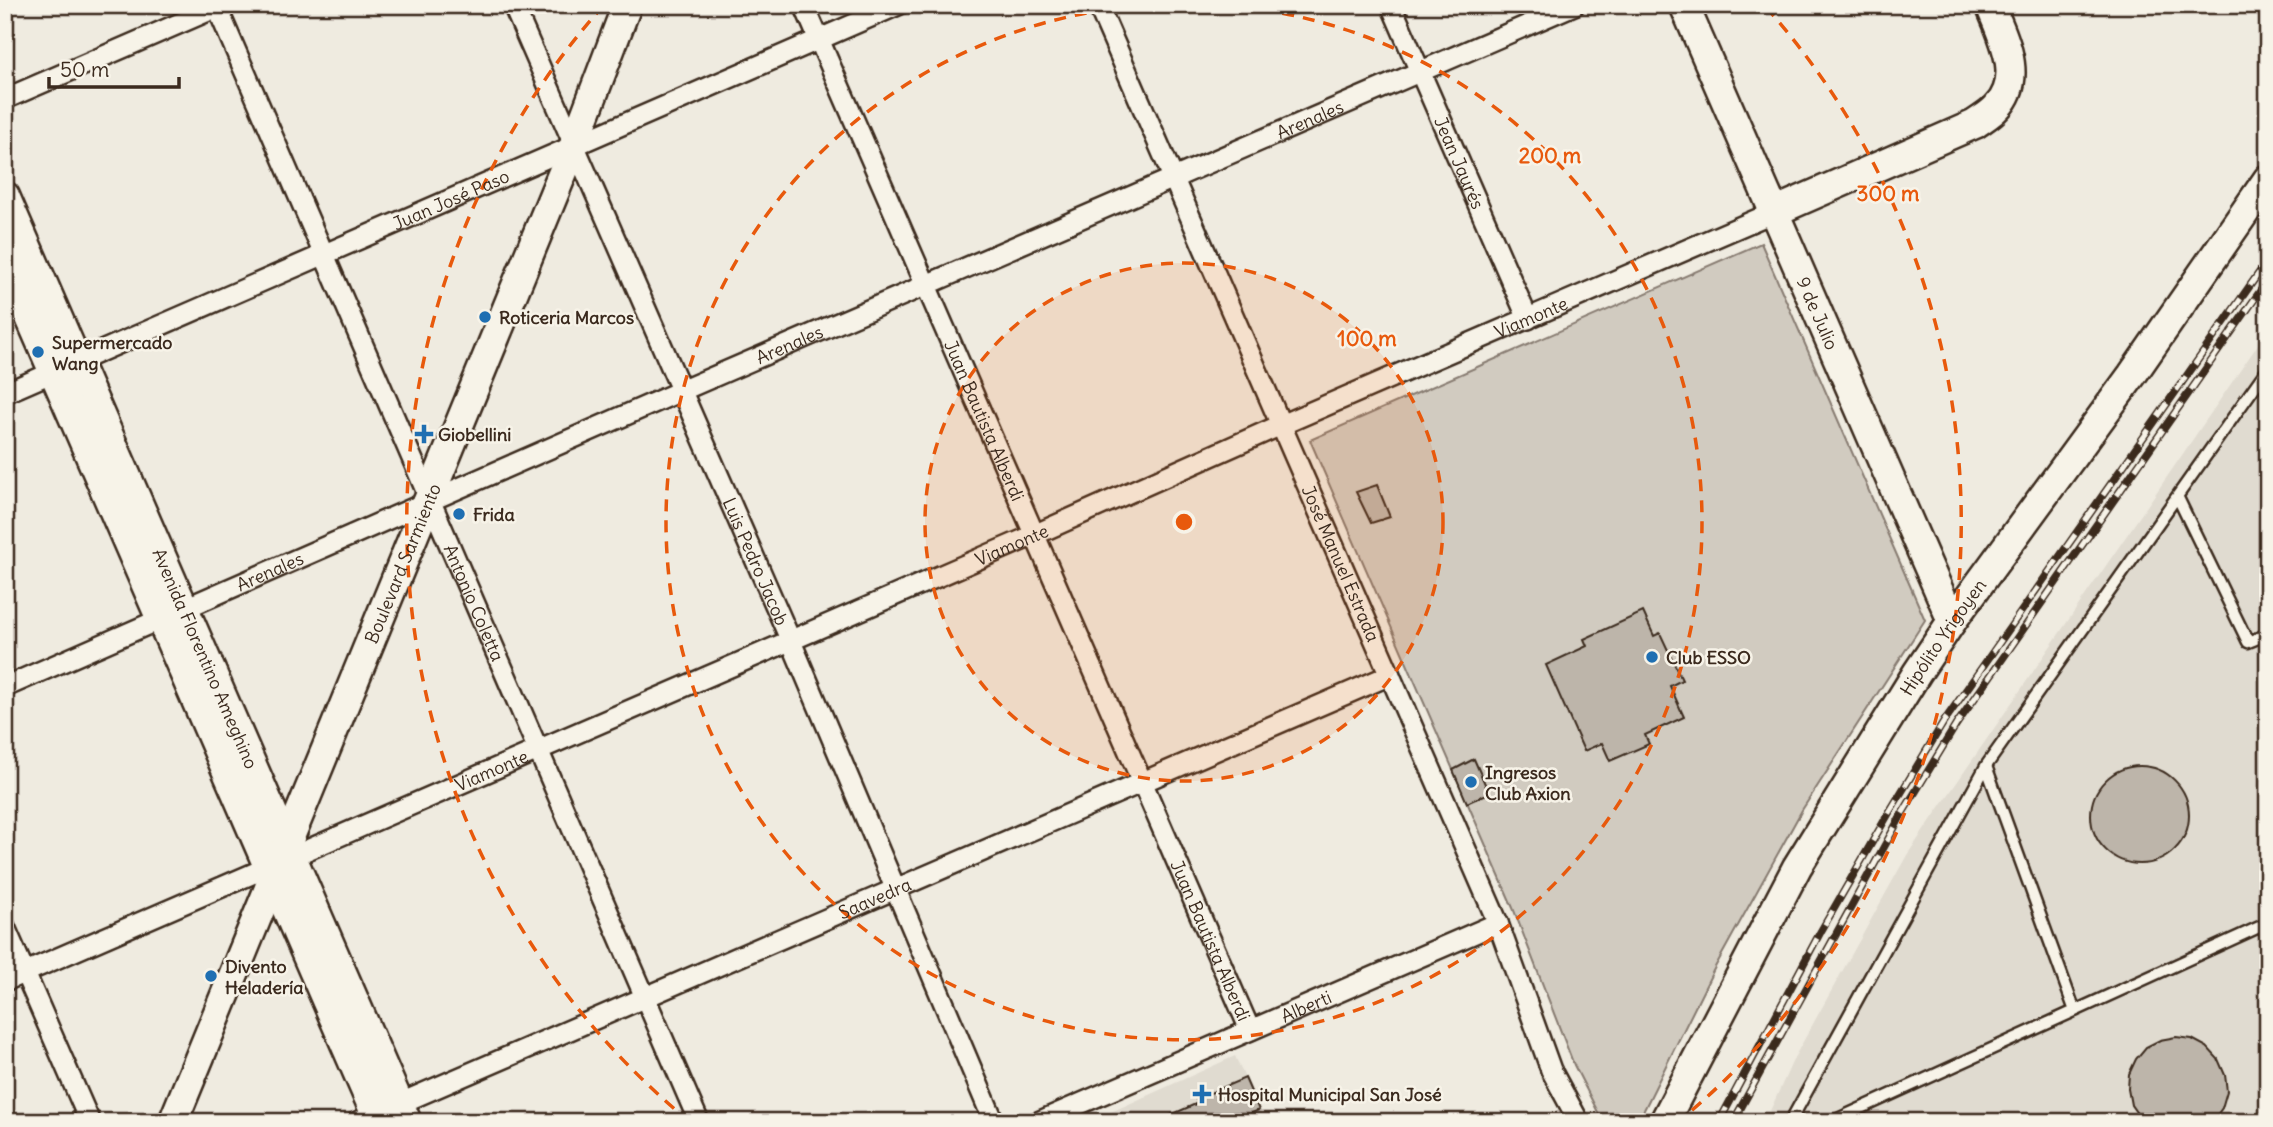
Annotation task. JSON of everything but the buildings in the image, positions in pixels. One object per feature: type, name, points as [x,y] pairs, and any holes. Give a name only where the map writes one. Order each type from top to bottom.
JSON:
[{"type":"main road","name":"Boulevard Sarmiento","points":[[173,1122],[430,500],[574,145],[627,5]]},
{"type":"main road","name":"9 de Julio","points":[[1684,5],[1952,621]]},
{"type":"main road","name":"Viamonte","points":[[1774,212],[1975,124],[1997,108],[2007,93],[2011,75],[2007,49],[1990,5]]},
{"type":"main road","name":"Hipólito Yrigoyen","points":[[1664,1122],[1797,867],[1917,673],[2124,386],[2268,179]]},
{"type":"main road","name":"Avenida Florentino Ameghino","points":[[5,196],[66,367],[280,862],[384,1116]]},
{"type":"main road","name":"Avenida Florentino Ameghino","points":[[5,260],[66,367]]},
{"type":"street","name":"Luis Pedro Jacob","points":[[513,5],[683,390],[994,1122]]},
{"type":"street","name":"Juan Bautista Alberdi","points":[[804,5],[1250,1030]]},
{"type":"street","name":"Juan José Paso","points":[[5,393],[898,5]]},
{"type":"street","name":"José Manuel Estrada","points":[[1098,5],[1498,923],[1551,1070],[1579,1122]]},
{"type":"street","name":"Jean Jaurés","points":[[1391,5],[1528,319]]},
{"type":"street","name":"Arenales","points":[[5,687],[683,390],[1574,5]]},
{"type":"street","points":[[5,99],[218,6]]},
{"type":"street","name":"Antonio Coletta","points":[[218,6],[699,1122]]},
{"type":"street","name":"Viamonte","points":[[5,981],[1774,212]]},
{"type":"street","name":"Saavedra","points":[[384,1116],[645,997],[1390,675]]},
{"type":"street","name":"Alberti","points":[[1038,1122],[1498,923]]},
{"type":"street","points":[[5,927],[90,1122]]},
{"type":"lane","points":[[1790,1122],[1986,766],[2268,368]]},
{"type":"lane","points":[[2178,498],[2248,642],[2268,634]]},
{"type":"lane","points":[[1986,766],[2076,1011]]},
{"type":"lane","points":[[1831,1122],[2268,923]]},
{"type":"shaded area","name":"Club ESSO","points":[[1761,243],[1925,620],[1802,810],[1714,969],[1638,1122],[1603,1122],[1574,1065],[1513,908],[1310,440]]},
{"type":"shaded area","points":[[2268,330],[2268,1122],[1765,1122],[1794,1058],[1907,855]]},
{"type":"shaded area","name":"Hospital Municipal San José","points":[[1235,1056],[1265,1122],[1089,1122]]},
{"type":"railway","points":[[1719,1122],[1821,931],[1945,720],[2268,260]]},
{"type":"railway","points":[[1733,1122],[1902,814],[1956,725],[2268,280]]},
{"type":"place","name":"Roticeria Marcos","points":[[485,317]]},
{"type":"place","name":"Supermercado Wang","points":[[38,352]]},
{"type":"place","name":"Giobellini","points":[[424,434]]},
{"type":"place","name":"Frida","points":[[459,514]]},
{"type":"place","name":"Club ESSO","points":[[1652,657]]},
{"type":"place","name":"Ingresos Club Axion","points":[[1471,782]]},
{"type":"place","name":"Divento Heladería","points":[[211,976]]},
{"type":"place","name":"Hospital Municipal San José","points":[[1202,1094]]}]
